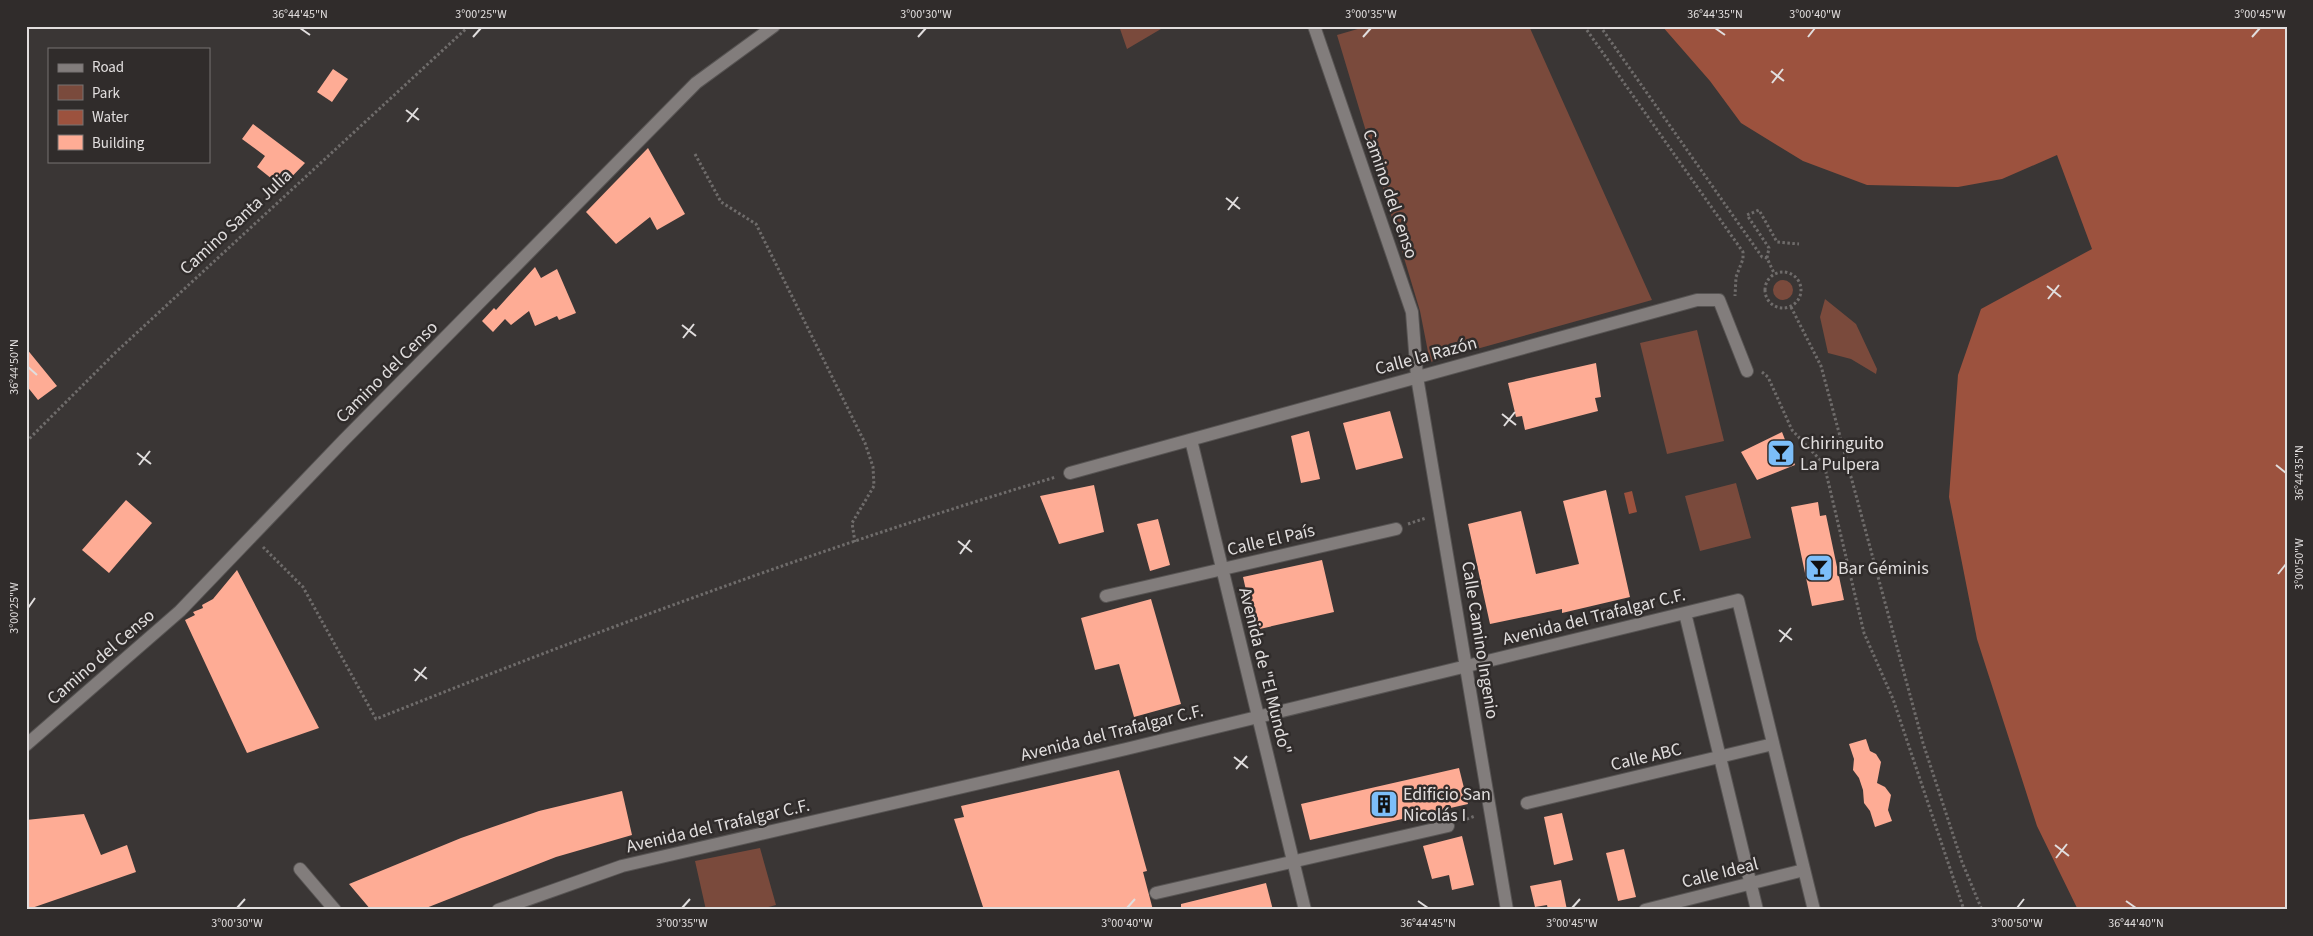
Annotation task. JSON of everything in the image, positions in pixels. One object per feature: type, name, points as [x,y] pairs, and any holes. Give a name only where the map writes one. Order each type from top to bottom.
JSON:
[{"type":"street","name":"Camino del Censo","points":[[26,745],[180,611],[696,83],[774,26]]},
{"type":"street","name":"Camino del Censo","points":[[1314,26],[1412,312],[1417,377]]},
{"type":"street","name":"Calle la Razón","points":[[1070,473],[1697,300],[1719,300],[1751,368]]},
{"type":"street","name":"Calle Camino Ingenio","points":[[1417,377],[1507,910]]},
{"type":"street","name":"Avenida de \"El Mundo\"","points":[[1191,440],[1305,910]]},
{"type":"street","name":"Calle El País","points":[[1106,596],[1396,529]]},
{"type":"street","name":"Avenida del Trafalgar C.F.","points":[[498,910],[622,866],[1126,749],[1738,600],[1773,744]]},
{"type":"street","points":[[1685,613],[1758,910]]},
{"type":"street","points":[[1773,744],[1814,910]]},
{"type":"street","name":"Calle ABC","points":[[1527,803],[1773,744]]},
{"type":"street","points":[[1156,893],[1448,826]]},
{"type":"street","points":[[300,869],[335,910]]},
{"type":"street","name":"Calle Ideal","points":[[1645,910],[1804,870]]},
{"type":"path","name":"Camino Santa Julia","points":[[26,442],[116,352],[469,26]]},
{"type":"path","points":[[1584,26],[1742,252],[1743,259],[1736,277],[1735,304]]},
{"type":"path","points":[[1600,26],[1762,257],[1767,258]]},
{"type":"path","points":[[695,154],[721,202],[756,224],[865,442],[873,467],[874,486],[852,523],[855,542]]},
{"type":"path","points":[[1774,273],[1767,258],[1769,248],[1747,215],[1759,210],[1777,242],[1800,244]]},
{"type":"path","points":[[1780,271],[1791,273],[1799,281],[1801,293],[1791,306],[1778,308],[1768,301],[1764,289],[1769,277],[1774,273],[1780,271]]},
{"type":"path","points":[[1791,306],[1821,366],[1923,743],[1962,862],[1982,910]]},
{"type":"path","points":[[1751,368],[1768,377],[1792,430],[1824,464],[1864,633],[1894,698],[1964,910]]},
{"type":"path","points":[[252,536],[303,587],[376,719],[556,647],[948,509],[1070,473]]},
{"type":"path","points":[[1396,529],[1441,512]]},
{"type":"green space","points":[[1119,26],[1166,26],[1127,49]]},
{"type":"green space","points":[[1368,26],[1529,26],[1652,300],[1430,362],[1420,311],[1337,35]]},
{"type":"green space","points":[[1779,280],[1787,280],[1793,286],[1793,294],[1787,300],[1779,300],[1773,294],[1773,286]]},
{"type":"green space","points":[[1825,299],[1856,324],[1877,369],[1876,374],[1851,359],[1828,353],[1820,317]]},
{"type":"green space","points":[[1697,330],[1724,441],[1667,454],[1640,343]]},
{"type":"green space","points":[[1736,483],[1751,538],[1700,551],[1685,496]]},
{"type":"green space","points":[[760,848],[776,905],[757,910],[706,910],[695,861]]},
{"type":"water","points":[[1662,26],[2287,26],[2287,910],[2078,910],[2037,826],[1977,639],[1949,497],[1958,375],[1981,309],[2092,249],[2057,155],[2002,179],[1958,187],[1867,185],[1803,161],[1741,123],[1710,81]]},
{"type":"water","points":[[1632,491],[1637,512],[1629,514],[1624,493]]},
{"type":"building","points":[[333,69],[348,79],[332,102],[317,92]]},
{"type":"building","points":[[253,124],[305,163],[282,187],[257,167],[265,156],[242,139]]},
{"type":"building","points":[[648,148],[685,214],[657,230],[650,217],[616,244],[586,212]]},
{"type":"building","points":[[535,267],[541,278],[557,269],[576,313],[559,320],[557,316],[535,326],[529,311],[511,325],[505,319],[493,332],[482,321],[494,308],[496,310]]},
{"type":"building","points":[[26,348],[57,386],[38,400],[26,385]]},
{"type":"building","points":[[1596,363],[1601,397],[1595,398],[1598,411],[1525,430],[1522,416],[1516,417],[1508,383]]},
{"type":"building","points":[[1390,411],[1403,458],[1356,470],[1343,423]]},
{"type":"building","points":[[1309,431],[1320,479],[1301,483],[1291,436]]},
{"type":"building","points":[[1782,432],[1795,465],[1757,480],[1741,452]]},
{"type":"building","points":[[1094,485],[1104,532],[1059,544],[1040,496]]},
{"type":"building","points":[[1606,490],[1630,597],[1562,613],[1562,609],[1490,624],[1468,524],[1521,511],[1536,574],[1579,564],[1563,501]]},
{"type":"building","points":[[126,500],[152,523],[109,573],[82,550]]},
{"type":"building","points":[[1818,502],[1820,516],[1826,515],[1844,600],[1812,606],[1791,507]]},
{"type":"building","points":[[1158,519],[1170,565],[1150,571],[1137,524]]},
{"type":"building","points":[[1322,560],[1334,612],[1255,630],[1243,577]]},
{"type":"building","points":[[237,570],[319,728],[247,753],[185,620],[195,615],[193,612],[203,608],[202,605],[213,599]]},
{"type":"building","points":[[1151,599],[1181,704],[1134,717],[1119,664],[1095,670],[1081,618]]},
{"type":"building","points":[[1866,739],[1870,751],[1876,754],[1881,762],[1877,783],[1885,787],[1891,795],[1888,810],[1892,821],[1875,827],[1870,811],[1864,803],[1863,790],[1859,778],[1853,770],[1854,759],[1849,744]]},
{"type":"building","name":"Edificio San Nicolás I","points":[[1459,768],[1468,804],[1310,840],[1301,804]]},
{"type":"building","points":[[1119,770],[1147,871],[1143,872],[1153,910],[984,910],[954,819],[964,817],[961,806]]},
{"type":"building","points":[[622,791],[632,835],[556,857],[421,910],[371,910],[349,884],[461,838],[539,811]]},
{"type":"building","points":[[1562,813],[1573,860],[1554,865],[1544,817]]},
{"type":"building","points":[[84,814],[101,855],[127,845],[136,872],[26,910],[26,820]]},
{"type":"building","points":[[1462,836],[1474,885],[1452,890],[1449,875],[1432,879],[1423,846]]},
{"type":"building","points":[[1624,849],[1636,897],[1618,901],[1606,853]]},
{"type":"building","points":[[1561,880],[1567,910],[1548,910],[1547,905],[1535,907],[1530,886]]},
{"type":"building","points":[[1266,883],[1273,910],[1181,910],[1181,904]]},
{"type":"place","name":"Chiringuito La Pulpera","points":[[1781,453]]},
{"type":"place","name":"Bar Géminis","points":[[1819,568]]},
{"type":"place","name":"Edificio San Nicolás I","points":[[1384,804]]}]
